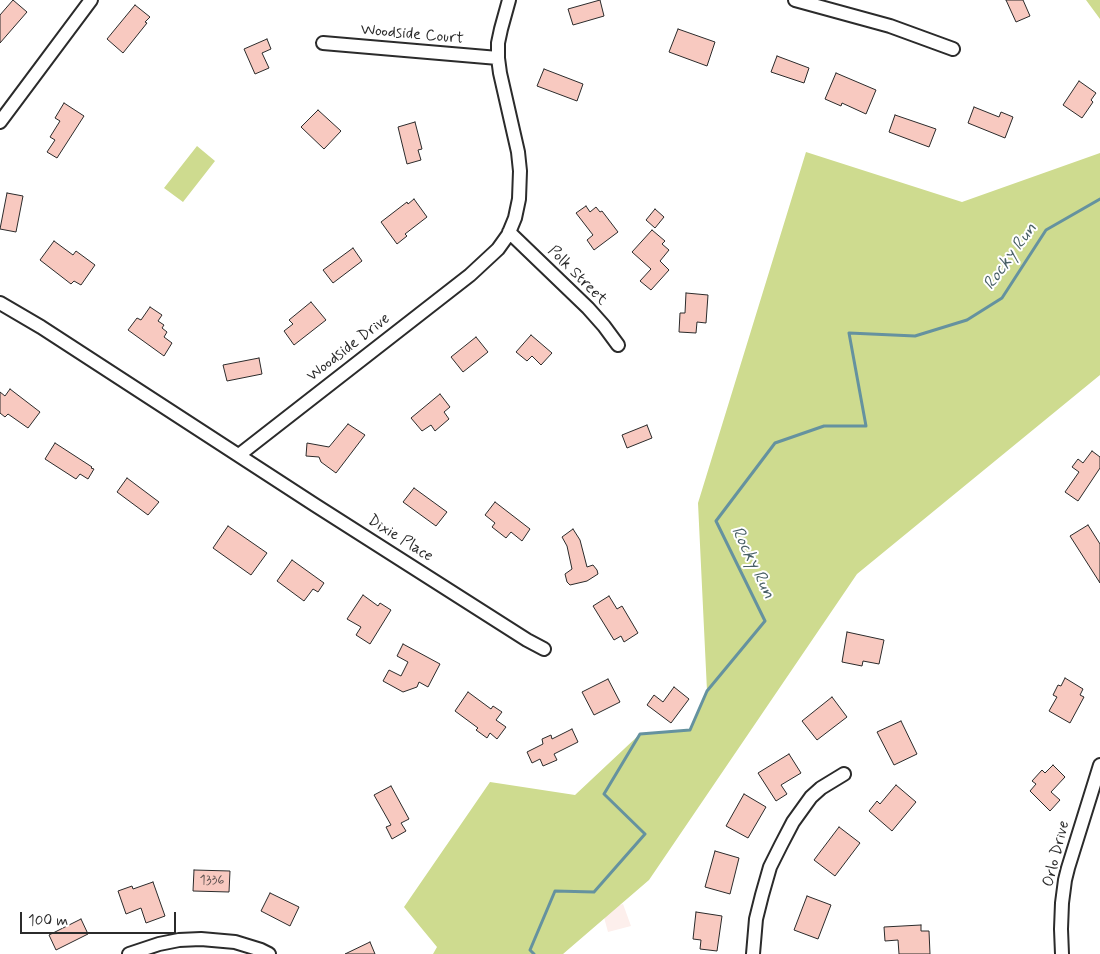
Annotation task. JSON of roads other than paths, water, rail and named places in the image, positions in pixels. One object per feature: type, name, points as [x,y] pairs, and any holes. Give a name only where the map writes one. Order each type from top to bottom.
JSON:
[{"type":"street","points":[[0,122],[92,0]]},
{"type":"street","name":"Woodside Drive","points":[[239,455],[470,275],[498,249],[509,232],[515,218],[519,199],[520,171],[518,152],[500,73],[498,42],[509,0]]},
{"type":"street","points":[[795,0],[890,26],[953,49]]},
{"type":"street","name":"Woodside Court","points":[[323,43],[498,58]]},
{"type":"street","name":"Polk Street","points":[[509,232],[588,308],[618,345]]},
{"type":"street","points":[[0,303],[41,327],[239,455]]},
{"type":"street","name":"Dixie Place","points":[[239,455],[527,640],[544,648]]},
{"type":"street","name":"Orlo Drive","points":[[1062,954],[1061,921],[1065,880],[1100,765]]},
{"type":"street","points":[[753,954],[756,919],[762,895],[770,867],[781,845],[811,797],[821,788],[844,774]]},
{"type":"street","points":[[129,954],[159,944],[179,940],[201,939],[236,942],[269,954]]},
{"type":"waterway","name":"Rocky Run","points":[[534,954],[530,950],[555,891],[594,892],[645,834],[604,794],[640,734],[690,730],[707,691],[765,621],[716,521],[775,443],[824,426],[866,426],[849,333],[915,336],[967,320],[1002,298],[1046,230],[1100,199]]}]
